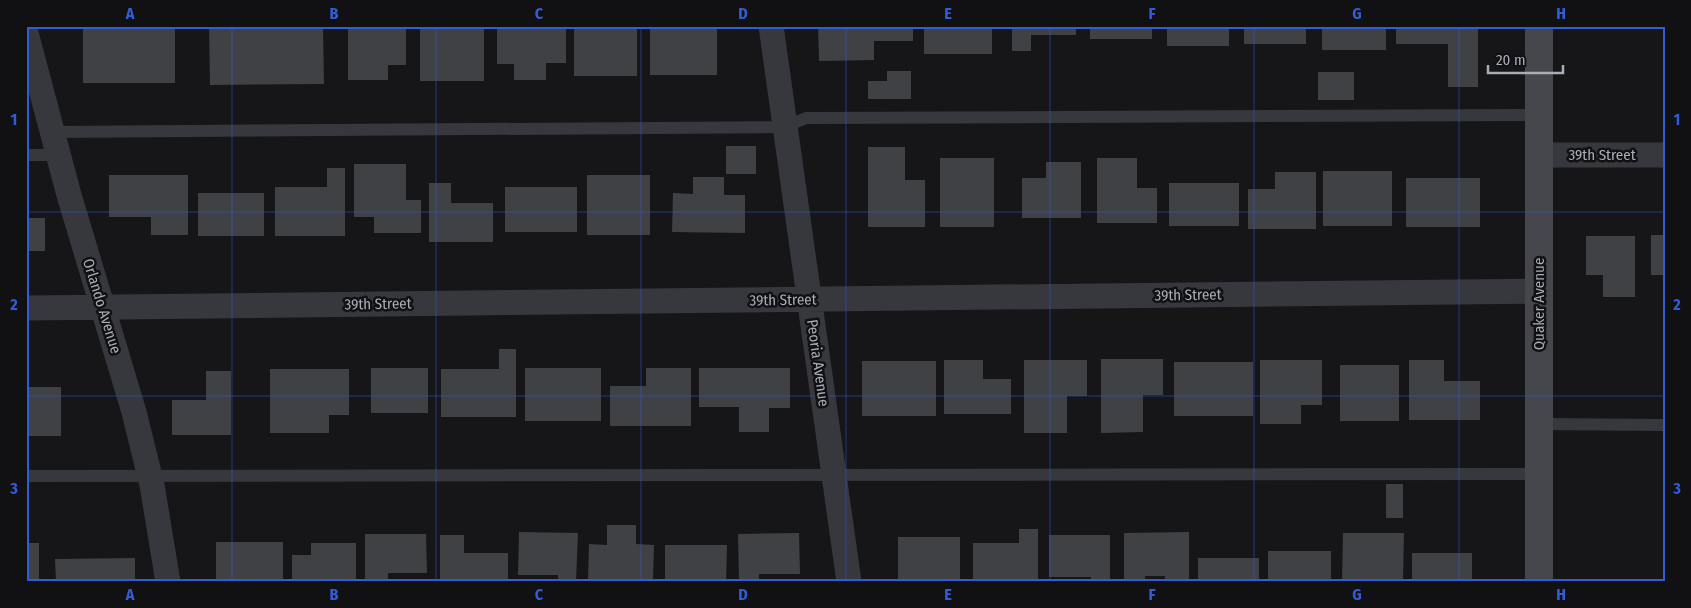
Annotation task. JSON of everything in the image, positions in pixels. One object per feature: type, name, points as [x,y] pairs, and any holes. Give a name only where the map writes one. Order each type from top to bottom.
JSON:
[{"type":"main road","name":"Quaker Avenue","points":[[1539,26],[1539,582]]},
{"type":"street","name":"Peoria Avenue","points":[[771,26],[849,582]]},
{"type":"street","name":"Orlando Avenue","points":[[26,33],[55,143],[134,412],[150,476],[168,582]]},
{"type":"street","name":"39th Street","points":[[1539,155],[1665,155]]},
{"type":"street","name":"39th Street","points":[[26,308],[1539,291]]},
{"type":"lane","points":[[26,155],[55,143],[784,127],[806,118],[1539,115]]},
{"type":"lane","points":[[1539,424],[1665,425]]},
{"type":"lane","points":[[26,476],[1539,474]]},
{"type":"building","points":[[83,26],[175,26],[175,83],[83,83]]},
{"type":"building","points":[[209,26],[323,26],[324,84],[210,85]]},
{"type":"building","points":[[367,26],[406,28],[406,65],[388,65],[388,80],[348,80],[348,29],[367,29]]},
{"type":"building","points":[[420,26],[484,26],[484,81],[420,81]]},
{"type":"building","points":[[574,26],[637,26],[637,76],[574,76]]},
{"type":"building","points":[[650,26],[717,26],[717,75],[650,75]]},
{"type":"building","points":[[818,26],[913,26],[913,41],[874,41],[874,60],[819,61]]},
{"type":"building","points":[[924,26],[992,26],[992,54],[924,54]]},
{"type":"building","points":[[1012,26],[1076,26],[1076,35],[1031,35],[1031,51],[1012,51]]},
{"type":"building","points":[[1090,26],[1152,26],[1152,39],[1090,39]]},
{"type":"building","points":[[1167,26],[1229,26],[1229,46],[1167,46]]},
{"type":"building","points":[[1244,26],[1306,26],[1306,44],[1244,44]]},
{"type":"building","points":[[1322,26],[1386,26],[1386,50],[1322,50]]},
{"type":"building","points":[[1396,26],[1478,26],[1478,87],[1448,87],[1448,44],[1396,44]]},
{"type":"building","points":[[497,27],[566,27],[566,63],[546,63],[546,80],[514,80],[514,64],[497,64]]},
{"type":"building","points":[[887,71],[911,71],[911,99],[868,99],[868,81],[887,81]]},
{"type":"building","points":[[1318,72],[1354,72],[1354,100],[1318,100]]},
{"type":"building","points":[[726,146],[756,146],[756,174],[726,174]]},
{"type":"building","points":[[868,147],[905,147],[905,180],[925,180],[925,227],[868,227]]},
{"type":"building","points":[[940,158],[994,158],[994,227],[940,227]]},
{"type":"building","points":[[1097,158],[1137,158],[1137,188],[1157,188],[1157,223],[1097,223]]},
{"type":"building","points":[[1046,162],[1081,162],[1081,218],[1022,218],[1022,178],[1046,178]]},
{"type":"building","points":[[354,164],[406,164],[406,200],[421,200],[421,233],[374,233],[374,217],[354,217]]},
{"type":"building","points":[[327,168],[345,168],[345,236],[275,236],[275,187],[327,187]]},
{"type":"building","points":[[1323,171],[1392,171],[1392,226],[1323,226]]},
{"type":"building","points":[[1275,172],[1316,172],[1316,229],[1248,229],[1248,189],[1275,189]]},
{"type":"building","points":[[109,175],[188,175],[188,235],[151,235],[151,217],[109,217]]},
{"type":"building","points":[[587,175],[650,175],[650,235],[587,235]]},
{"type":"building","points":[[693,177],[724,177],[724,195],[745,195],[745,233],[672,232],[673,193],[693,194]]},
{"type":"building","points":[[1406,178],[1480,178],[1480,227],[1406,227]]},
{"type":"building","points":[[429,183],[451,183],[451,203],[493,203],[493,242],[429,242]]},
{"type":"building","points":[[1169,183],[1239,183],[1239,226],[1169,226]]},
{"type":"building","points":[[505,187],[577,187],[577,232],[505,232]]},
{"type":"building","points":[[198,193],[264,193],[264,236],[198,236]]},
{"type":"building","points":[[26,218],[45,218],[45,251],[26,251]]},
{"type":"building","points":[[1651,235],[1665,235],[1665,275],[1651,275]]},
{"type":"building","points":[[1586,236],[1635,236],[1635,297],[1603,297],[1603,275],[1586,275]]},
{"type":"building","points":[[499,349],[516,349],[516,417],[441,417],[441,369],[499,369]]},
{"type":"building","points":[[1101,359],[1163,359],[1163,395],[1143,395],[1143,432],[1101,433]]},
{"type":"building","points":[[944,360],[983,360],[983,379],[1011,379],[1011,414],[944,414]]},
{"type":"building","points":[[1024,360],[1087,360],[1087,396],[1067,396],[1067,433],[1024,433]]},
{"type":"building","points":[[1260,360],[1322,360],[1322,405],[1301,405],[1301,424],[1260,424]]},
{"type":"building","points":[[1409,360],[1444,360],[1444,381],[1480,381],[1480,420],[1409,420]]},
{"type":"building","points":[[862,361],[936,361],[936,416],[862,416]]},
{"type":"building","points":[[1174,362],[1253,362],[1253,416],[1174,416]]},
{"type":"building","points":[[1340,365],[1399,365],[1399,421],[1340,421]]},
{"type":"building","points":[[371,368],[428,368],[428,413],[371,413]]},
{"type":"building","points":[[525,368],[601,368],[601,421],[525,421]]},
{"type":"building","points":[[646,368],[691,368],[691,426],[610,426],[610,386],[646,386]]},
{"type":"building","points":[[699,368],[790,368],[790,408],[769,408],[769,432],[739,432],[739,407],[699,407]]},
{"type":"building","points":[[270,369],[349,369],[349,415],[329,415],[329,433],[270,433]]},
{"type":"building","points":[[206,371],[231,371],[231,435],[172,435],[172,400],[206,400]]},
{"type":"building","points":[[26,387],[61,387],[61,436],[26,436]]},
{"type":"building","points":[[1386,484],[1403,484],[1403,518],[1386,518]]},
{"type":"building","points":[[607,525],[636,525],[636,544],[654,545],[653,582],[588,580],[589,544],[607,545]]},
{"type":"building","points":[[1019,529],[1038,529],[1038,582],[973,582],[973,543],[1019,543]]},
{"type":"building","points":[[519,532],[578,533],[576,582],[558,582],[558,575],[518,575]]},
{"type":"building","points":[[1189,532],[1189,582],[1165,582],[1165,576],[1145,576],[1145,582],[1124,582],[1124,533]]},
{"type":"building","points":[[799,533],[800,574],[759,574],[759,582],[739,582],[738,534]]},
{"type":"building","points":[[1343,533],[1404,533],[1403,582],[1342,582]]},
{"type":"building","points":[[365,534],[426,534],[427,573],[388,573],[388,582],[365,582]]},
{"type":"building","points":[[440,535],[464,535],[464,553],[508,553],[508,582],[440,582]]},
{"type":"building","points":[[1049,535],[1110,535],[1110,582],[1091,582],[1091,577],[1049,577]]},
{"type":"building","points":[[898,537],[960,537],[960,582],[898,582]]},
{"type":"building","points":[[216,542],[283,542],[283,581],[216,581]]},
{"type":"building","points":[[26,543],[39,543],[39,582],[26,582]]},
{"type":"building","points":[[311,543],[356,543],[356,582],[292,582],[292,555],[311,555]]},
{"type":"building","points":[[665,545],[727,545],[726,582],[665,582]]},
{"type":"building","points":[[1268,551],[1331,551],[1331,582],[1268,582]]},
{"type":"building","points":[[1412,553],[1472,553],[1472,582],[1412,582]]},
{"type":"building","points":[[135,558],[135,582],[56,582],[55,559]]},
{"type":"building","points":[[1198,558],[1259,558],[1259,582],[1198,582]]}]
